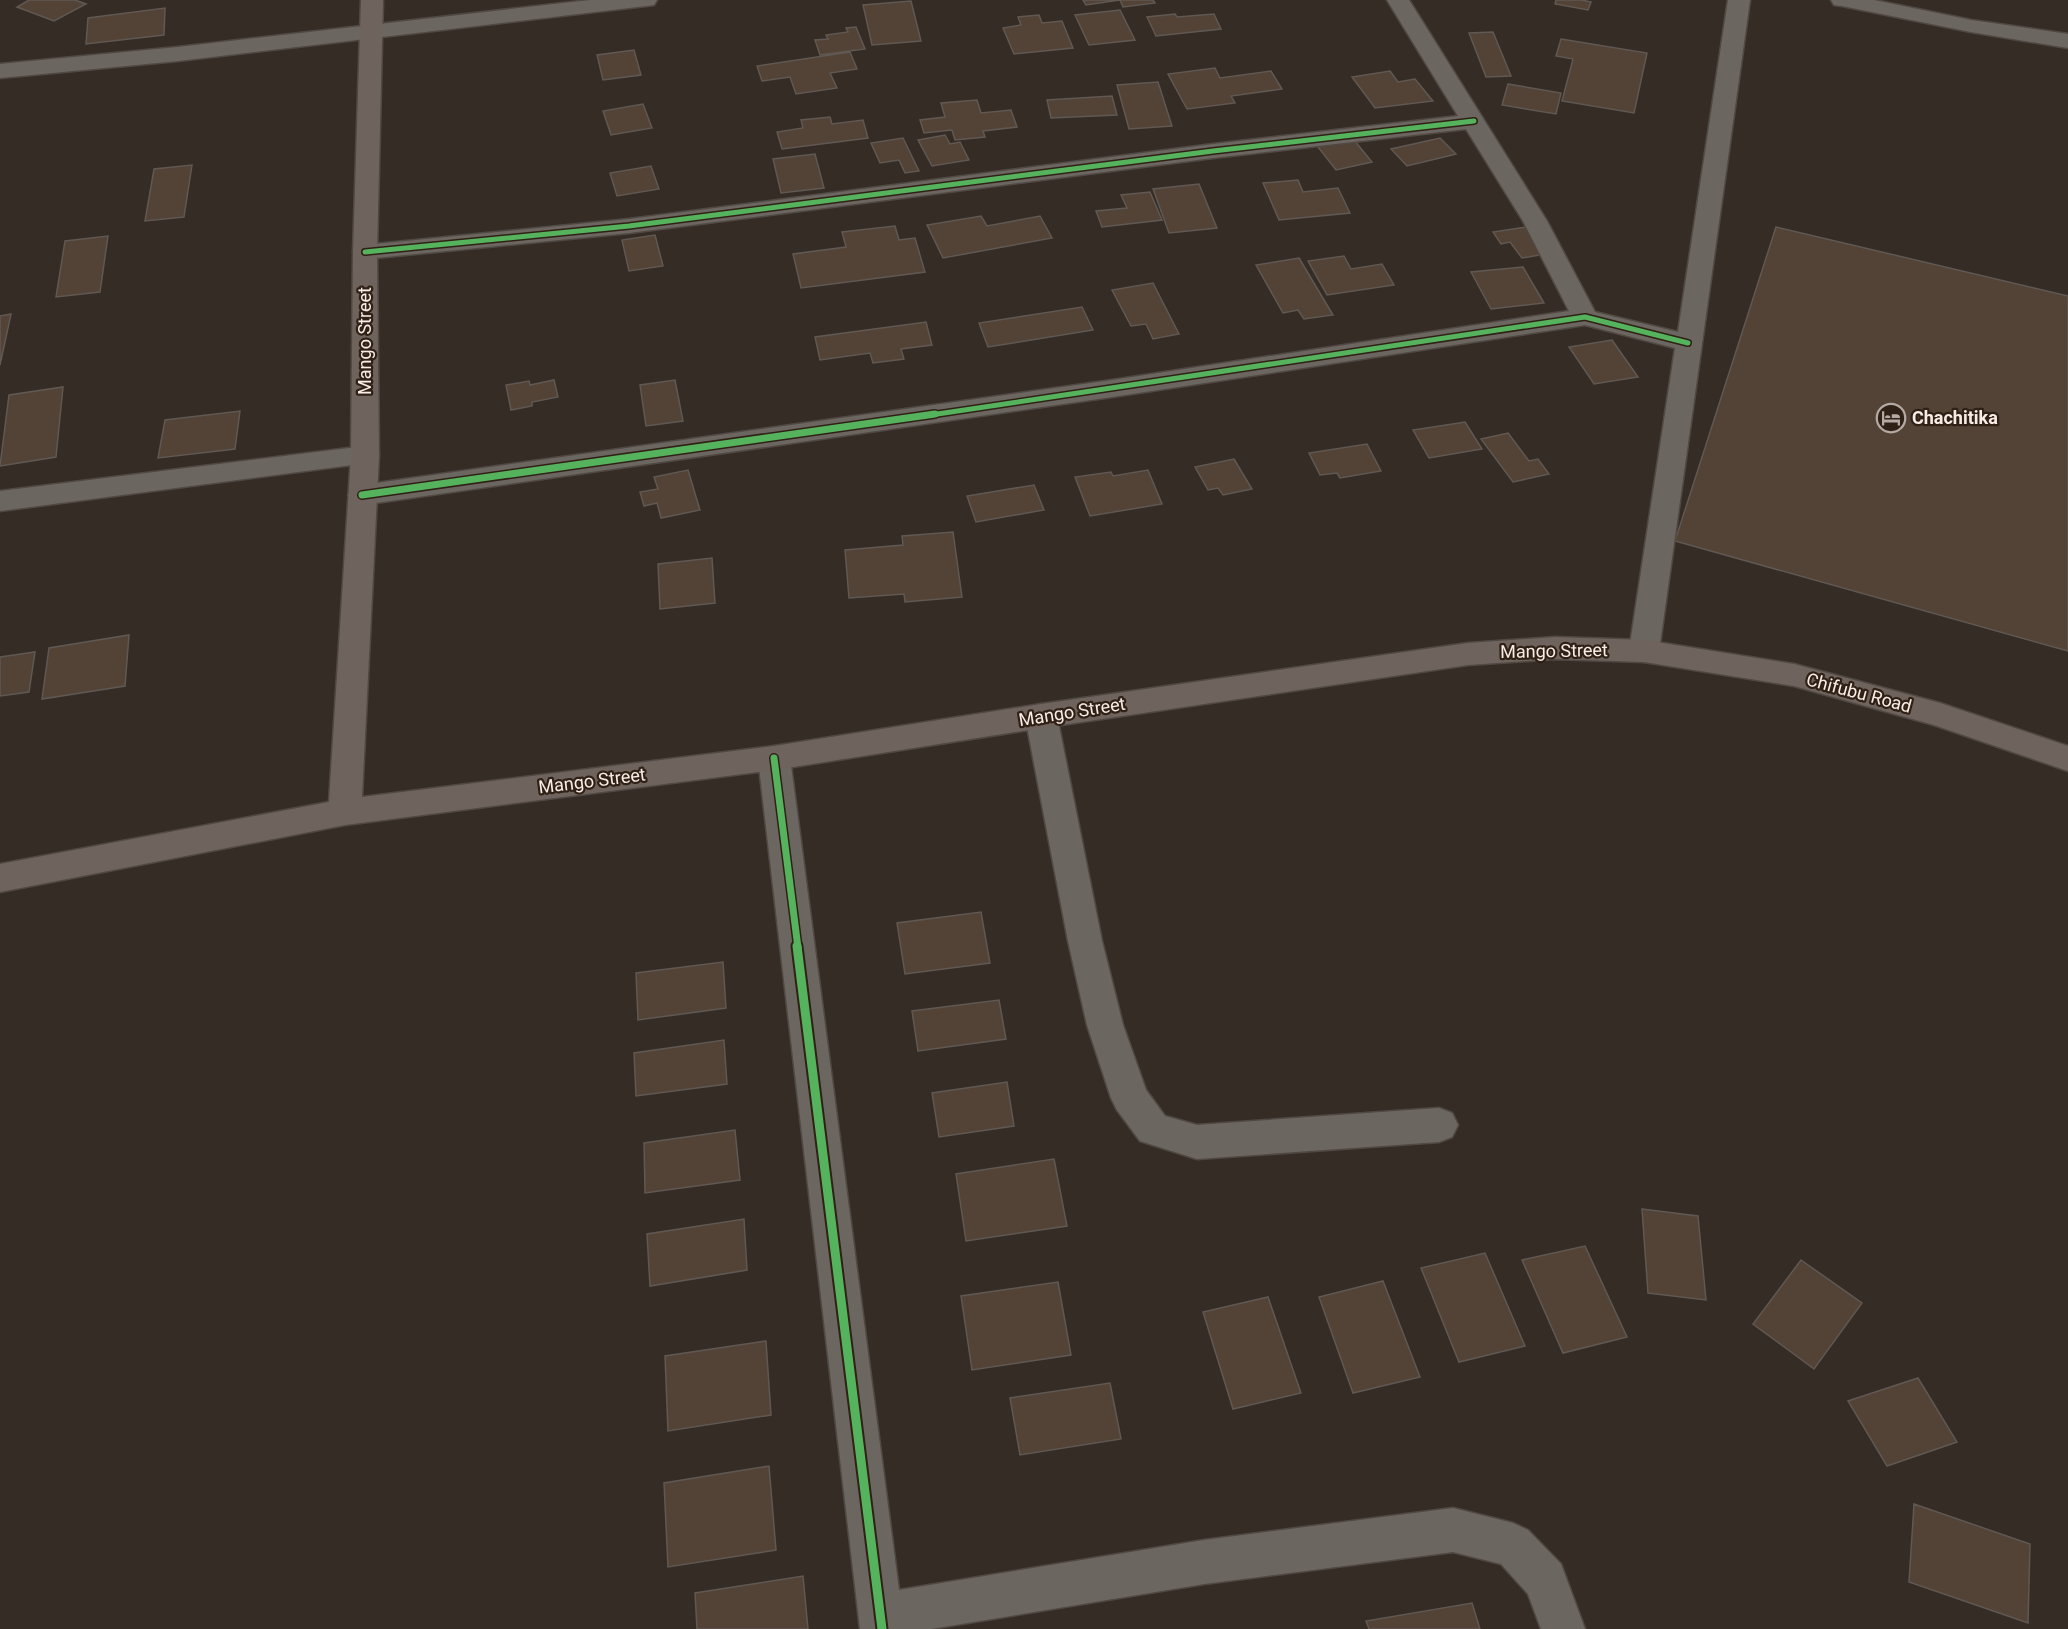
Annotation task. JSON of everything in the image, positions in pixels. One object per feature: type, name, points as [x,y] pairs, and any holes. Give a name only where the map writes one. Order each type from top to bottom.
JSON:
[{"type":"main road","name":"Mango Street","points":[[372,0],[365,252],[365,455],[345,812],[774,758],[1041,716],[1468,654],[1555,648],[1644,651]]},
{"type":"main road","name":"Chifubu Road","points":[[1644,651],[1794,675],[1940,715],[2068,759]]},
{"type":"main road","points":[[0,878],[345,812]]},
{"type":"street","points":[[0,71],[178,54],[646,0]]},
{"type":"street","points":[[1398,0],[1534,221],[1585,317]]},
{"type":"street","points":[[1644,651],[1738,0]]},
{"type":"street","points":[[1842,0],[1971,26],[2068,41]]},
{"type":"street","points":[[365,252],[628,226],[1213,151],[1474,121]]},
{"type":"street","points":[[362,495],[932,416],[1585,317],[1688,344]]},
{"type":"street","points":[[0,501],[365,455]]},
{"type":"street","points":[[1041,716],[1085,941],[1105,1025],[1130,1098],[1153,1130],[1197,1142],[1440,1125]]},
{"type":"street","points":[[774,758],[882,1622],[1204,1562],[1453,1530],[1513,1545],[1545,1580],[1563,1629]]},
{"type":"building","points":[[29,0],[75,0],[86,4],[54,21],[17,7]]},
{"type":"building","points":[[1083,0],[1120,0],[1086,5]]},
{"type":"building","points":[[1120,0],[1153,0],[1155,3],[1123,7]]},
{"type":"building","points":[[1556,0],[1591,2],[1588,10],[1555,4]]},
{"type":"building","points":[[911,1],[921,41],[872,45],[863,5]]},
{"type":"building","points":[[165,8],[164,35],[86,44],[88,18]]},
{"type":"building","points":[[1120,10],[1135,40],[1089,45],[1075,15]]},
{"type":"building","points":[[1175,14],[1177,17],[1214,14],[1221,29],[1156,36],[1147,17]]},
{"type":"building","points":[[1039,15],[1042,23],[1062,21],[1073,48],[1014,54],[1003,28],[1021,25],[1018,17]]},
{"type":"building","points":[[856,27],[865,49],[820,55],[815,40],[828,39],[826,35],[848,32],[846,28]]},
{"type":"building","points":[[1493,32],[1511,76],[1486,77],[1469,33]]},
{"type":"building","points":[[1561,39],[1647,53],[1634,113],[1562,101],[1573,59],[1556,56]]},
{"type":"building","points":[[634,50],[641,75],[603,80],[597,55]]},
{"type":"building","points":[[850,52],[857,69],[830,73],[837,88],[796,94],[790,77],[762,81],[757,66]]},
{"type":"building","points":[[1215,68],[1220,78],[1271,71],[1282,89],[1231,96],[1235,103],[1187,109],[1168,74]]},
{"type":"building","points":[[1390,71],[1398,82],[1415,79],[1433,101],[1375,108],[1352,77]]},
{"type":"building","points":[[1158,82],[1172,126],[1129,129],[1117,85]]},
{"type":"building","points":[[1508,84],[1561,93],[1556,114],[1502,105]]},
{"type":"building","points":[[1112,96],[1117,115],[1051,118],[1047,100]]},
{"type":"building","points":[[977,100],[981,113],[1011,110],[1017,127],[983,131],[985,137],[955,140],[952,130],[924,133],[920,120],[945,117],[941,103]]},
{"type":"building","points":[[643,104],[652,128],[611,135],[603,111]]},
{"type":"building","points":[[830,117],[832,124],[863,120],[868,138],[782,149],[777,132],[803,128],[801,120]]},
{"type":"building","points":[[945,135],[950,144],[960,142],[969,160],[932,166],[918,140]]},
{"type":"building","points":[[903,138],[919,171],[905,173],[899,160],[880,163],[871,143]]},
{"type":"building","points":[[1440,138],[1456,154],[1407,166],[1391,149]]},
{"type":"building","points":[[1354,140],[1372,162],[1336,170],[1318,147]]},
{"type":"building","points":[[815,154],[824,188],[781,193],[773,159]]},
{"type":"building","points":[[192,165],[184,217],[145,221],[154,169]]},
{"type":"building","points":[[651,166],[659,189],[617,196],[610,173]]},
{"type":"building","points":[[1298,180],[1303,192],[1338,188],[1350,213],[1279,220],[1263,183]]},
{"type":"building","points":[[1199,184],[1217,228],[1169,233],[1153,189]]},
{"type":"building","points":[[1150,192],[1162,220],[1102,227],[1096,211],[1127,208],[1121,195]]},
{"type":"building","points":[[981,216],[987,226],[1040,216],[1052,238],[943,258],[927,225]]},
{"type":"building","points":[[895,226],[899,240],[915,238],[925,272],[801,288],[793,254],[846,247],[842,232]]},
{"type":"building","points":[[1526,227],[1546,254],[1522,258],[1510,242],[1501,244],[1493,232]]},
{"type":"building","name":"Chachitika","points":[[1776,227],[2068,296],[2068,651],[1675,541]]},
{"type":"building","points":[[655,235],[663,266],[629,271],[622,240]]},
{"type":"building","points":[[108,236],[100,292],[56,297],[65,241]]},
{"type":"building","points":[[1344,256],[1351,269],[1382,264],[1394,285],[1327,295],[1308,261]]},
{"type":"building","points":[[1299,258],[1333,315],[1304,319],[1298,310],[1283,313],[1256,265]]},
{"type":"building","points":[[1523,267],[1544,303],[1491,309],[1471,272]]},
{"type":"building","points":[[1153,283],[1179,334],[1153,339],[1146,324],[1131,326],[1112,290]]},
{"type":"building","points":[[1082,307],[1093,330],[988,347],[979,323]]},
{"type":"building","points":[[11,314],[0,365],[0,316]]},
{"type":"building","points":[[926,322],[932,345],[901,349],[904,359],[873,363],[870,353],[820,360],[815,337]]},
{"type":"building","points":[[1612,340],[1638,377],[1594,384],[1569,347]]},
{"type":"building","points":[[554,380],[558,397],[532,402],[532,406],[511,410],[506,385],[529,381],[530,385]]},
{"type":"building","points":[[675,380],[683,421],[646,426],[640,385]]},
{"type":"building","points":[[63,387],[56,457],[0,466],[9,395]]},
{"type":"building","points":[[240,411],[235,449],[158,458],[165,420]]},
{"type":"building","points":[[1465,422],[1482,449],[1429,458],[1413,430]]},
{"type":"building","points":[[1508,433],[1529,461],[1538,459],[1549,474],[1513,482],[1481,439]]},
{"type":"building","points":[[1367,444],[1381,471],[1340,478],[1337,473],[1320,475],[1309,453]]},
{"type":"building","points":[[1234,459],[1252,489],[1223,495],[1218,488],[1208,490],[1195,467]]},
{"type":"building","points":[[688,470],[700,510],[661,518],[657,503],[644,506],[640,492],[658,489],[654,477]]},
{"type":"building","points":[[1148,470],[1162,504],[1090,516],[1075,477],[1111,472],[1113,476]]},
{"type":"building","points":[[1034,485],[1044,510],[976,522],[967,496]]},
{"type":"building","points":[[953,532],[962,597],[905,602],[904,594],[849,598],[845,550],[903,545],[902,536]]},
{"type":"building","points":[[712,558],[715,603],[660,609],[658,564]]},
{"type":"building","points":[[129,635],[125,686],[42,699],[49,648]]},
{"type":"building","points":[[35,652],[29,692],[0,696],[0,657]]},
{"type":"building","points":[[981,912],[990,963],[905,974],[897,923]]},
{"type":"building","points":[[723,962],[726,1008],[638,1020],[636,973]]},
{"type":"building","points":[[999,1000],[1006,1039],[918,1051],[912,1011]]},
{"type":"building","points":[[724,1040],[727,1084],[636,1096],[634,1053]]},
{"type":"building","points":[[1007,1082],[1014,1126],[939,1137],[932,1093]]},
{"type":"building","points":[[735,1130],[740,1180],[645,1193],[644,1143]]},
{"type":"building","points":[[1054,1159],[1067,1226],[966,1241],[956,1174]]},
{"type":"building","points":[[1642,1209],[1698,1216],[1706,1300],[1648,1293]]},
{"type":"building","points":[[744,1219],[747,1270],[650,1286],[647,1234]]},
{"type":"building","points":[[1585,1246],[1627,1337],[1563,1353],[1522,1260]]},
{"type":"building","points":[[1485,1253],[1525,1346],[1459,1362],[1421,1268]]},
{"type":"building","points":[[1801,1260],[1862,1303],[1814,1369],[1753,1324]]},
{"type":"building","points":[[1383,1281],[1420,1377],[1353,1393],[1319,1297]]},
{"type":"building","points":[[1058,1282],[1071,1355],[972,1370],[961,1296]]},
{"type":"building","points":[[1268,1297],[1301,1393],[1233,1409],[1203,1312]]},
{"type":"building","points":[[766,1341],[771,1415],[668,1431],[665,1356]]},
{"type":"building","points":[[1918,1378],[1957,1442],[1887,1466],[1848,1401]]},
{"type":"building","points":[[1110,1383],[1121,1439],[1020,1455],[1010,1398]]},
{"type":"building","points":[[769,1466],[776,1550],[668,1567],[664,1483]]},
{"type":"building","points":[[1914,1504],[2030,1544],[2028,1623],[1909,1582]]},
{"type":"building","points":[[803,1576],[808,1629],[697,1629],[695,1593]]},
{"type":"building","points":[[1472,1603],[1480,1629],[1369,1629],[1366,1621]]},
{"type":"cycle path","points":[[365,252],[629,226],[1213,151],[1474,121]]},
{"type":"cycle path","points":[[362,495],[1112,389],[1585,317],[1688,343]]},
{"type":"cycle path","points":[[774,758],[882,1629]]},
{"type":"place","name":"Chachitika","points":[[1891,418]]}]
